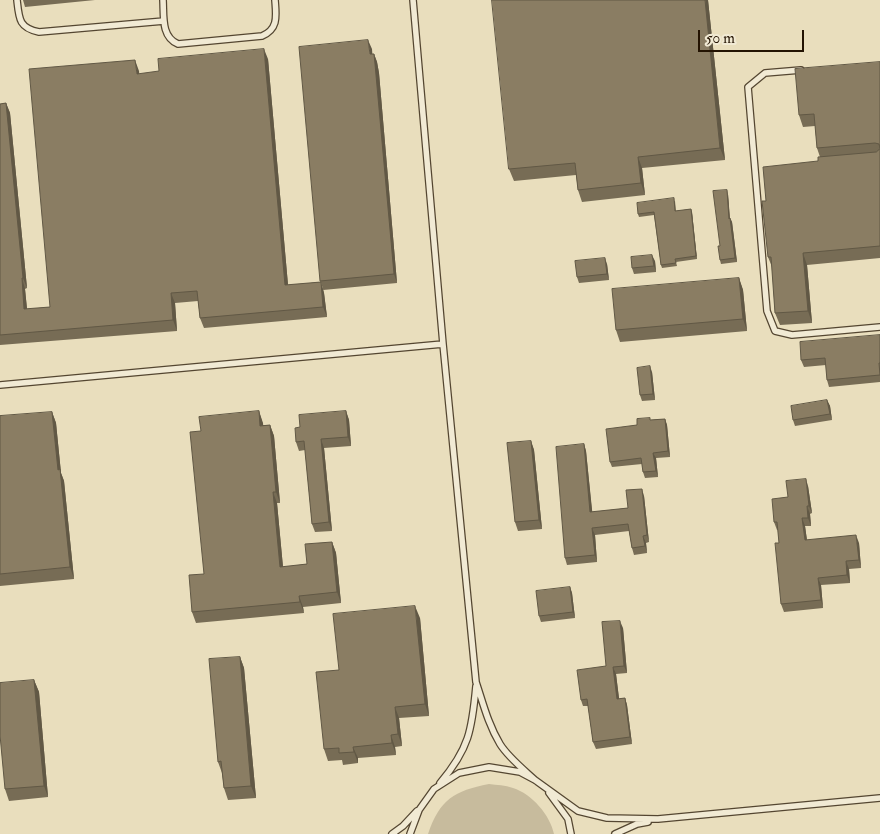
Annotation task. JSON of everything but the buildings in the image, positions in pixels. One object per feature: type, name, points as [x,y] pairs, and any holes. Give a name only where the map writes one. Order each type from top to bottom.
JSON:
[{"type":"lane","points":[[17,0],[21,24],[28,30],[39,32],[164,20]]},
{"type":"lane","points":[[162,0],[166,34],[171,41],[178,44],[262,36],[269,33],[274,28],[276,21],[275,0]]},
{"type":"lane","points":[[413,0],[443,344],[476,682],[486,717],[500,745],[535,780],[578,811],[607,818],[658,819],[880,798]]},
{"type":"lane","points":[[803,70],[765,74],[748,87],[767,312],[775,331],[792,335],[880,327]]},
{"type":"lane","points":[[755,170],[765,169]]},
{"type":"lane","points":[[0,385],[443,344]]},
{"type":"lane","points":[[392,834],[419,810],[452,769],[466,747],[473,717],[476,682]]},
{"type":"lane","points":[[434,789],[459,773],[489,767],[520,772],[535,780]]},
{"type":"lane","points":[[546,789],[568,819],[571,834]]},
{"type":"lane","points":[[410,834],[419,810]]},
{"type":"lane","points":[[615,834],[638,824],[658,819]]},
{"type":"shaded area","points":[[489,784],[510,787],[527,795],[539,806],[549,820],[554,834],[428,834],[438,812],[450,798],[466,790]]}]
